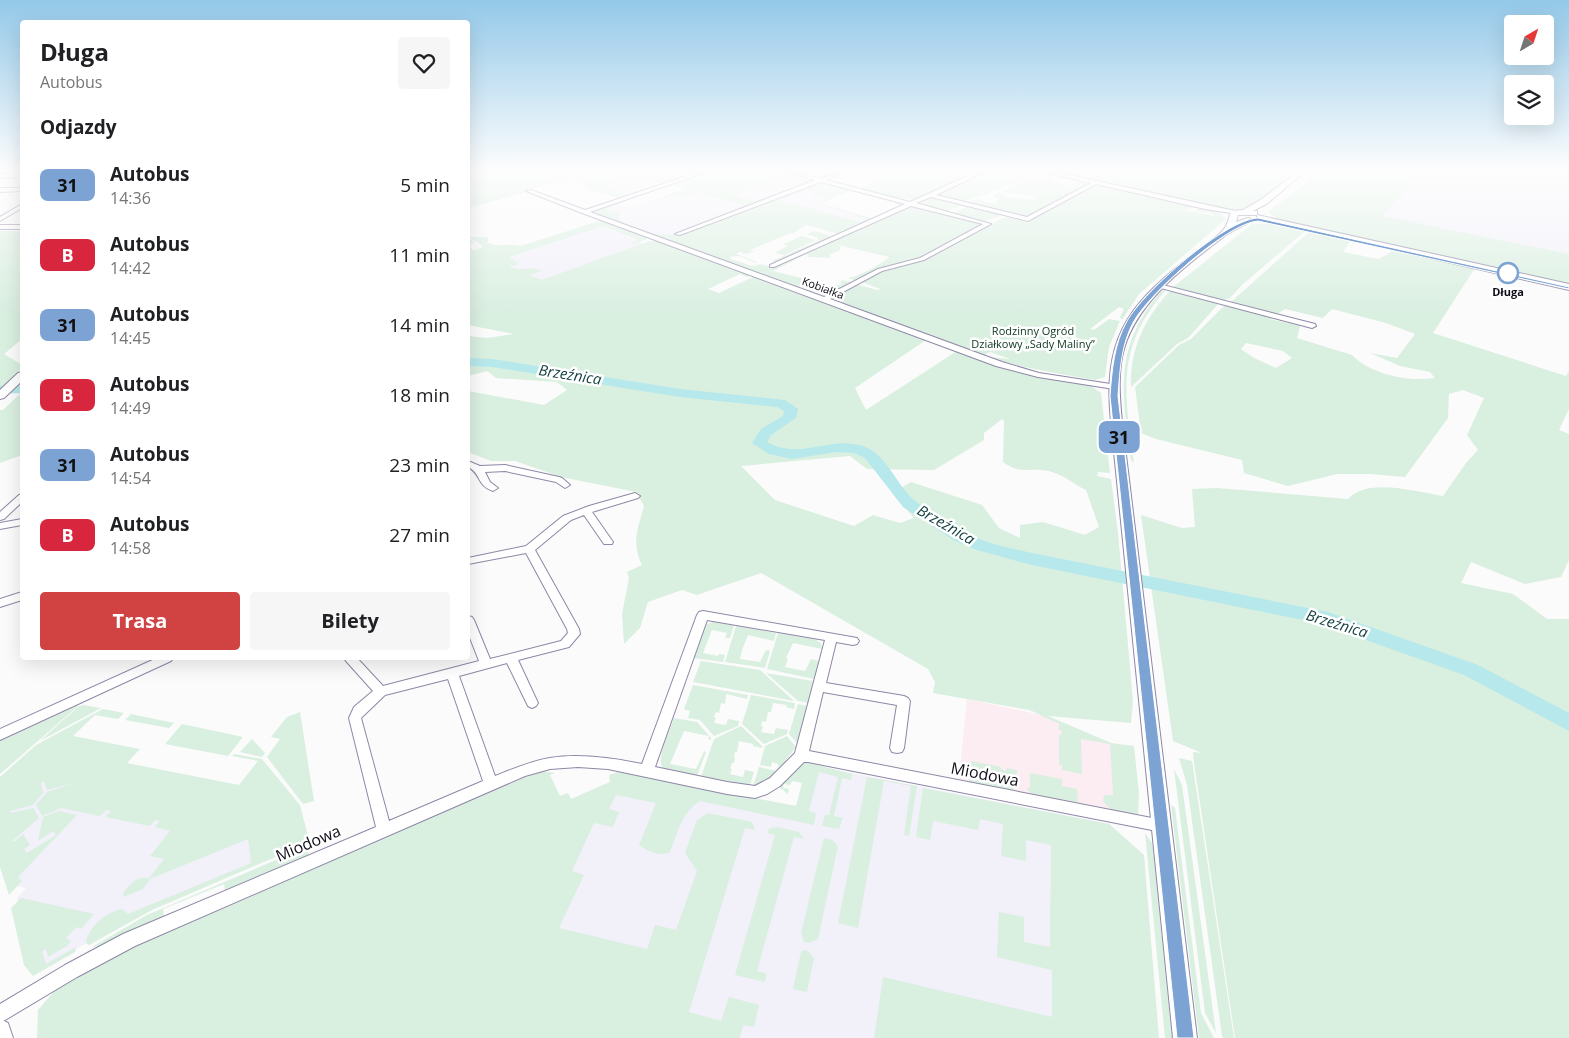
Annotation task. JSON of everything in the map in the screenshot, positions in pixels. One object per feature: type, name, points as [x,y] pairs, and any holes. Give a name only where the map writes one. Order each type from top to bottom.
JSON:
[{"type":"street","name":"Kobiałka","points":[[599,217],[999,364],[1045,376],[1114,387]]},
{"type":"street","points":[[678,234],[722,217]]},
{"type":"street","points":[[772,266],[880,217]]},
{"type":"street","points":[[962,217],[988,224]]},
{"type":"street","points":[[1019,217],[1028,220],[1033,217]]},
{"type":"street","points":[[1227,231],[1235,217]]},
{"type":"street","points":[[1244,217],[1248,220]]},
{"type":"street","points":[[1186,1038],[1114,387],[1117,356],[1127,328],[1138,308],[1159,286],[1227,231],[1248,220],[1259,218],[1569,287]]},
{"type":"street","points":[[824,300],[875,272],[916,261],[994,221]]},
{"type":"street","points":[[0,227],[20,227]]},
{"type":"street","points":[[1159,286],[1312,326]]},
{"type":"street","points":[[0,396],[20,377]]},
{"type":"street","points":[[471,466],[505,468],[559,480],[565,485]]},
{"type":"street","points":[[471,466],[486,484],[492,488]]},
{"type":"street","points":[[470,561],[529,549],[558,525],[586,510],[635,496]]},
{"type":"street","points":[[0,517],[20,499]]},
{"type":"street","points":[[586,510],[608,542]]},
{"type":"street","points":[[0,526],[20,522]]},
{"type":"street","points":[[384,830],[355,718],[359,711],[381,691],[558,647],[570,640],[574,634],[529,549]]},
{"type":"street","points":[[0,603],[20,597]]},
{"type":"street","points":[[646,772],[703,616],[852,641]]},
{"type":"street","points":[[470,625],[487,665]]},
{"type":"street","points":[[801,756],[831,638]]},
{"type":"street","points":[[511,659],[532,703]]},
{"type":"street","points":[[0,735],[163,660]]},
{"type":"street","points":[[352,660],[381,691]]},
{"type":"street","points":[[452,673],[491,784]]},
{"type":"street","points":[[819,687],[904,701],[898,748]]},
{"type":"street","name":"Miodowa","points":[[0,1014],[129,940],[491,784],[531,768],[557,762],[604,764],[755,792],[771,786],[801,756],[1162,826]]},
{"type":"street","points":[[0,1031],[1,1038]]},
{"type":"shaded area","points":[[608,217],[718,217],[668,236],[657,236]]},
{"type":"shaded area","points":[[839,217],[872,219],[861,224]]},
{"type":"shaded area","points":[[1388,217],[1569,217],[1569,254]]},
{"type":"shaded area","points":[[599,221],[643,237],[639,242],[644,244],[514,291],[470,280],[515,261],[499,253]]},
{"type":"shaded area","points":[[967,699],[1046,716],[1117,745],[1121,811],[959,780]]},
{"type":"shaded area","points":[[47,766],[286,850],[146,909],[34,973],[17,898],[26,888],[14,885],[0,822],[0,809]]},
{"type":"shaded area","points":[[816,766],[1109,824],[1144,855],[1152,1038],[130,1038],[562,813],[641,777],[806,808]]},
{"type":"green space","points":[[606,217],[619,217],[618,219],[629,225],[642,230],[670,235],[717,217],[720,217],[676,235],[724,217],[843,217],[863,223],[839,234],[806,225],[795,232],[795,234],[791,233],[750,250],[754,252],[743,254],[742,251],[736,254],[756,263],[739,256],[730,257],[752,266],[764,264],[762,266],[772,267],[884,217],[959,217],[981,225],[919,258],[887,267],[856,281],[848,278],[870,269],[889,257],[838,245],[841,247],[839,251],[830,254],[830,258],[808,257],[809,255],[806,254],[773,271],[802,278],[802,283],[818,289],[828,290],[832,286],[843,284],[840,283],[842,280],[852,282],[825,298]]},
{"type":"green space","points":[[859,217],[869,217],[874,219],[863,221],[866,218]]},
{"type":"green space","points":[[971,217],[995,217],[985,221]]},
{"type":"green space","name":"Rodzinny Ogród Działkowy „Sady Maliny”","points":[[1004,217],[1015,217],[1027,222],[1035,217],[1224,217],[1226,219],[1139,294],[1122,320],[1120,317],[1124,309],[1119,307],[1090,329],[1094,330],[1109,319],[1120,321],[1109,347],[1105,377],[1095,380],[1041,370],[988,357],[1010,359],[990,352],[984,355],[978,353],[831,298],[855,284],[878,290],[880,289],[862,282],[884,270],[925,259]]},
{"type":"green space","points":[[1275,217],[1389,217],[1569,254],[1569,285],[1279,220]]},
{"type":"green space","points":[[599,219],[647,236],[647,239],[635,244],[632,243],[639,240],[603,226],[509,257],[518,263],[515,266],[510,265],[511,267],[543,271],[529,275],[542,280],[649,241],[658,241],[752,275],[747,277],[740,274],[708,289],[719,293],[755,276],[926,340],[855,388],[866,410],[957,351],[1016,372],[1091,386],[1101,393],[1110,473],[1098,472],[1097,476],[1111,479],[1118,533],[1133,701],[1131,723],[1048,716],[1111,743],[1134,746],[1139,793],[1138,816],[1112,811],[1103,801],[1104,795],[1113,795],[1110,744],[1081,739],[1082,774],[1062,770],[1062,765],[1059,765],[1059,735],[1061,735],[1062,731],[1059,730],[1059,723],[1029,710],[933,693],[935,682],[928,669],[761,573],[697,595],[682,590],[648,602],[640,628],[624,644],[622,614],[629,578],[627,572],[642,565],[636,542],[644,506],[636,492],[561,477],[515,461],[491,461],[470,453],[470,391],[544,405],[567,390],[557,382],[496,378],[487,371],[470,375],[470,336],[487,338],[514,334],[470,325],[470,246],[473,251],[483,247],[470,237],[487,237],[489,241],[486,242],[490,244],[521,246],[599,221]],"holes":[[[1002,419],[1004,421],[1003,462],[1016,469],[1052,472],[1086,490],[1099,527],[1085,535],[1043,522],[1020,525],[1020,538],[999,528],[982,505],[911,482],[892,493],[914,518],[900,523],[873,515],[854,526],[775,500],[741,466],[850,456],[867,469],[934,470],[984,440],[984,433]]]},
{"type":"green space","points":[[1252,224],[1272,224],[1305,231],[1241,286],[1229,299],[1220,300],[1172,288]]},
{"type":"green space","points":[[0,231],[20,231],[20,341],[4,354],[20,364],[20,370],[0,390]]},
{"type":"green space","points":[[814,231],[834,237],[778,262],[772,261],[818,241],[818,238],[807,234]]},
{"type":"green space","points":[[1309,232],[1350,241],[1343,252],[1379,259],[1392,251],[1475,268],[1433,333],[1566,376],[1569,371],[1569,409],[1559,430],[1569,434],[1569,560],[1561,577],[1525,584],[1471,562],[1461,583],[1513,594],[1547,619],[1569,619],[1569,1038],[1235,1038],[1194,763],[1193,752],[1202,753],[1173,741],[1141,515],[1182,528],[1195,527],[1192,489],[1217,488],[1348,499],[1357,492],[1380,487],[1407,489],[1443,496],[1466,463],[1478,450],[1467,435],[1484,398],[1463,390],[1449,394],[1448,418],[1405,477],[1337,474],[1288,486],[1244,473],[1242,460],[1156,439],[1141,433],[1135,387],[1179,345],[1191,339],[1225,305],[1231,302]],"holes":[[[1285,309],[1323,318],[1332,309],[1386,323],[1415,334],[1397,358],[1370,353],[1400,366],[1430,372],[1435,378],[1414,379],[1391,376],[1369,368],[1352,355],[1297,338],[1300,326],[1270,319]],[[1246,343],[1283,351],[1292,358],[1276,368],[1254,358],[1241,349]]]},
{"type":"green space","points":[[802,236],[816,240],[784,255],[776,253],[788,246],[783,244]]},
{"type":"green space","points":[[1167,289],[1150,310],[1138,331],[1131,351],[1127,372],[1128,414],[1134,463],[1131,460],[1125,412],[1124,391],[1128,351],[1135,331],[1146,311],[1162,290]]},
{"type":"green space","points":[[1171,290],[1219,303],[1188,338],[1177,344],[1131,387],[1133,360],[1141,334],[1154,311]]},
{"type":"green space","points":[[20,394],[20,456],[0,463],[0,410],[3,410]]},
{"type":"green space","points":[[714,622],[734,625],[730,638],[725,638],[727,633],[712,630],[703,653],[718,656],[719,654],[725,655],[723,662],[693,658],[703,627]]},
{"type":"green space","points":[[736,626],[776,633],[774,641],[748,635],[742,650],[740,659],[760,662],[766,650],[770,651],[765,668],[725,662]]},
{"type":"green space","points":[[778,633],[814,639],[821,643],[822,649],[793,643],[786,658],[788,659],[785,667],[805,671],[811,659],[819,661],[814,679],[767,669]]},
{"type":"green space","points":[[701,661],[760,670],[794,701],[693,682]]},
{"type":"green space","points":[[766,673],[813,681],[808,703],[798,701]]},
{"type":"green space","points":[[693,685],[748,695],[747,699],[726,694],[725,704],[721,703],[719,713],[716,712],[714,717],[716,718],[714,723],[726,725],[728,719],[739,721],[738,726],[714,736],[700,720],[688,718],[690,711],[684,709]]},
{"type":"green space","points":[[751,695],[795,703],[794,709],[786,707],[787,705],[773,703],[771,712],[768,712],[766,722],[762,721],[761,726],[763,727],[761,732],[774,734],[776,728],[788,730],[787,734],[764,744],[742,724]]},
{"type":"green space","points":[[798,704],[807,706],[797,743],[789,734]]},
{"type":"green space","points":[[78,705],[77,707],[0,774],[0,741]]},
{"type":"green space","points":[[79,706],[101,708],[40,741]]},
{"type":"green space","points":[[103,709],[124,713],[118,719],[95,715],[73,736],[140,749],[127,763],[239,785],[258,761],[232,756],[234,754],[262,759],[300,805],[308,843],[152,910],[89,945],[86,943],[90,931],[110,913],[122,909],[128,914],[251,863],[248,839],[150,879],[143,889],[124,897],[123,893],[131,884],[140,878],[149,878],[164,859],[150,856],[170,831],[155,827],[160,821],[155,820],[150,826],[105,817],[111,811],[106,810],[100,816],[61,808],[42,816],[36,805],[47,792],[78,782],[47,790],[44,781],[41,783],[43,793],[33,805],[10,811],[11,813],[33,808],[39,818],[12,841],[14,842],[23,834],[30,845],[24,849],[27,853],[56,835],[53,831],[38,841],[43,817],[59,811],[77,815],[18,877],[22,881],[9,895],[0,867],[0,777],[36,745]]},
{"type":"green space","points":[[300,712],[314,801],[303,804],[267,757],[280,739],[271,737],[287,717]]},
{"type":"green space","points":[[131,714],[174,723],[169,728],[125,720]]},
{"type":"green space","points":[[674,718],[697,722],[711,738],[711,740],[708,739],[709,736],[684,731],[670,764],[696,769],[704,751],[706,752],[697,776],[665,770],[662,766],[662,754]]},
{"type":"green space","points":[[182,724],[243,737],[228,756],[165,744]]},
{"type":"green space","points":[[741,726],[762,748],[739,741],[734,763],[732,763],[730,768],[732,769],[730,774],[743,777],[745,770],[754,772],[750,785],[701,777],[714,739]]},
{"type":"green space","points":[[787,736],[796,747],[779,769],[778,764],[772,762],[771,767],[760,765],[765,746]]},
{"type":"green space","points":[[252,739],[265,753],[262,757],[240,752]]},
{"type":"green space","points":[[1179,758],[1192,761],[1234,1038],[1223,1038],[1222,1036],[1187,785]]},
{"type":"green space","points":[[802,761],[852,774],[851,780],[842,778],[834,816],[843,818],[839,829],[822,826],[825,815],[829,815],[838,777],[819,772],[809,811],[816,813],[814,825],[700,801],[684,817],[670,852],[662,854],[650,851],[639,845],[656,803],[616,795],[609,809],[619,812],[613,827],[594,823],[572,871],[584,875],[559,928],[647,949],[655,925],[676,930],[697,871],[685,853],[697,820],[708,813],[752,822],[755,830],[745,828],[689,1012],[721,1021],[729,997],[759,1005],[754,1027],[743,1025],[740,1038],[37,1038],[38,1010],[57,988],[110,958],[161,933],[532,774],[543,771],[555,773],[550,775],[560,796],[568,793],[571,799],[610,782],[609,775],[618,772],[796,806],[802,783],[792,781],[790,785],[784,784],[783,788],[789,789],[788,794],[779,787]]},
{"type":"green space","points":[[971,761],[1001,767],[1001,769],[1006,771],[1007,768],[1017,770],[1016,787],[1012,791],[973,784],[969,780]]},
{"type":"green space","points":[[759,767],[777,771],[767,781],[753,786]]},
{"type":"green space","points":[[1174,769],[1182,785],[1216,1033],[1205,1013]]},
{"type":"green space","points":[[1030,773],[1062,779],[1062,786],[1077,789],[1078,804],[1032,795],[1027,789],[1030,787]]},
{"type":"green space","points":[[867,777],[917,786],[909,836],[904,835],[911,786],[884,781],[858,928],[838,923]]},
{"type":"green space","points":[[923,788],[1109,824],[1144,855],[1159,1038],[874,1038],[883,977],[1052,1017],[1052,970],[997,957],[999,912],[1024,917],[1024,942],[1050,947],[1051,845],[1026,840],[1026,861],[1001,856],[1003,824],[980,819],[978,830],[933,821],[930,840],[916,837]]},
{"type":"green space","points":[[1171,805],[1175,808],[1201,1013],[1214,1038],[1199,1038]]},
{"type":"green space","points":[[777,827],[799,832],[804,839],[794,837],[757,971],[767,974],[765,982],[735,975],[775,835],[767,833],[770,828]]},
{"type":"green space","points":[[1145,833],[1153,848],[1172,1038],[1165,1038]]},
{"type":"green space","points":[[824,838],[832,840],[838,846],[818,939],[809,943],[804,942],[801,933]]},
{"type":"green space","points":[[312,847],[307,857],[225,892],[224,884],[163,909],[164,918],[104,946],[92,947],[147,915],[297,851]]},
{"type":"green space","points":[[21,898],[94,914],[81,929],[76,927],[66,938],[71,941],[67,946],[48,957],[46,949],[42,951],[46,964],[76,947],[75,952],[33,976],[24,965],[11,908]]},
{"type":"green space","points":[[804,950],[808,951],[814,958],[807,992],[793,989],[801,952]]},
{"type":"waterway","name":"Brzeźnica","points":[[470,362],[492,363],[680,393],[780,403],[791,409],[789,418],[766,432],[759,443],[777,452],[792,455],[847,447],[870,455],[909,504],[961,537],[983,546],[1032,559],[1321,617],[1471,670],[1569,723]]},
{"type":"waterway","name":"Brzeźnica","points":[[0,390],[20,389]]},
{"type":"bus line","name":"31","points":[[1185,1038],[1114,396],[1117,356],[1130,322],[1138,308],[1164,281],[1227,231],[1248,220],[1258,220],[1310,230],[1569,287]]},
{"type":"place","name":"Długa","points":[[1508,273]]}]
